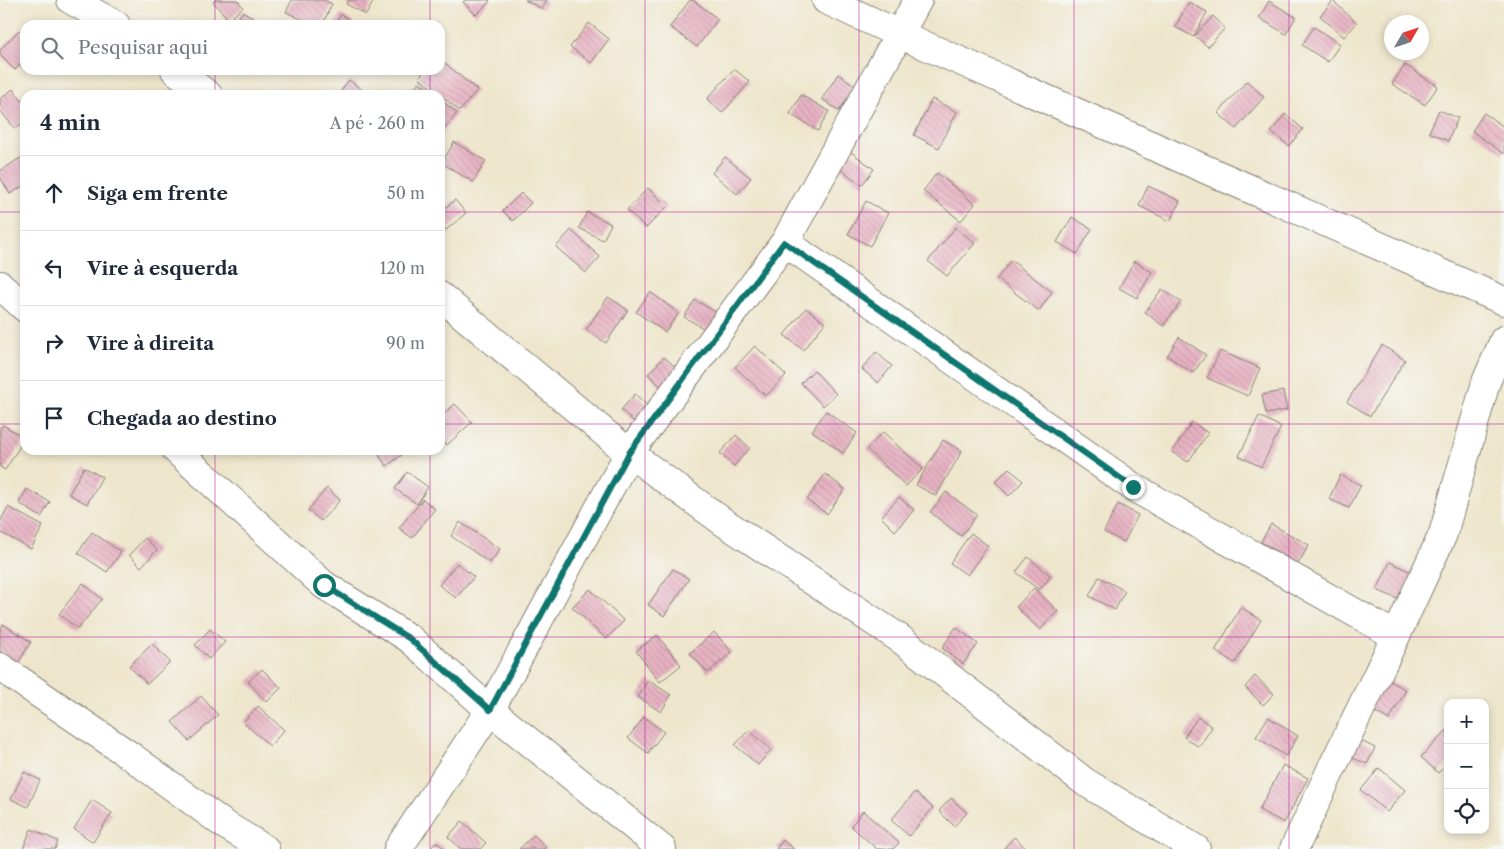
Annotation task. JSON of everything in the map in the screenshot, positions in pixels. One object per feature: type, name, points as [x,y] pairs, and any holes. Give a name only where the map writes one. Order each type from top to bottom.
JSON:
[{"type":"street","points":[[71,0],[107,20]]},
{"type":"street","points":[[826,0],[1504,301]]},
{"type":"street","points":[[398,849],[490,710],[629,453],[784,242],[918,0]]},
{"type":"street","points":[[182,75],[201,90]]},
{"type":"street","points":[[784,242],[1133,487],[1396,636]]},
{"type":"street","points":[[0,285],[20,303]]},
{"type":"street","points":[[445,300],[629,453],[722,521],[898,638],[1085,782],[1196,849]]},
{"type":"street","points":[[1294,849],[1396,636],[1442,534],[1486,382],[1504,340]]},
{"type":"street","points":[[181,455],[324,585],[410,639],[490,710],[662,849]]},
{"type":"street","points":[[0,668],[132,757],[225,826],[265,849]]},
{"type":"building","points":[[216,0],[237,0],[243,7],[229,20],[213,2]]},
{"type":"building","points":[[292,0],[324,0],[332,4],[324,20],[303,20],[286,12]]},
{"type":"building","points":[[349,0],[374,0],[366,15],[346,4]]},
{"type":"building","points":[[466,0],[490,1],[476,15],[463,2]]},
{"type":"building","points":[[525,0],[547,0],[542,9]]},
{"type":"building","points":[[690,0],[693,0],[718,19],[697,47],[670,27]]},
{"type":"building","points":[[1269,1],[1296,17],[1286,34],[1259,18]]},
{"type":"building","points":[[1333,1],[1357,23],[1344,37],[1320,16]]},
{"type":"building","points":[[1189,2],[1207,12],[1194,37],[1175,27]]},
{"type":"building","points":[[243,11],[256,20],[237,20]]},
{"type":"building","points":[[341,14],[350,20],[337,20]]},
{"type":"building","points":[[1213,16],[1225,28],[1208,47],[1195,36]]},
{"type":"building","points":[[589,23],[609,39],[591,63],[570,47]]},
{"type":"building","points":[[1314,27],[1340,44],[1328,62],[1302,45]]},
{"type":"building","points":[[20,31],[20,64],[15,70],[0,55],[0,50]]},
{"type":"building","points":[[445,63],[477,90],[460,111],[445,99],[445,90],[434,90],[419,78],[421,75],[445,75]]},
{"type":"building","points":[[1405,65],[1438,86],[1425,105],[1392,84]]},
{"type":"building","points":[[734,69],[750,82],[722,113],[707,99]]},
{"type":"building","points":[[838,74],[856,86],[839,111],[822,99]]},
{"type":"building","points":[[349,80],[362,90],[342,90]]},
{"type":"building","points":[[1247,81],[1264,97],[1236,129],[1218,113]]},
{"type":"building","points":[[419,82],[429,90],[412,90]]},
{"type":"building","points":[[13,89],[20,98],[20,125],[15,129],[0,110],[0,99]]},
{"type":"building","points":[[801,95],[829,111],[818,131],[790,114]]},
{"type":"building","points":[[932,99],[957,112],[939,148],[914,135]]},
{"type":"building","points":[[445,103],[457,113],[445,128]]},
{"type":"building","points":[[1439,110],[1458,118],[1448,141],[1429,132]]},
{"type":"building","points":[[1484,113],[1504,127],[1504,154],[1472,131]]},
{"type":"building","points":[[1285,114],[1303,129],[1289,146],[1271,132]]},
{"type":"building","points":[[454,142],[486,161],[473,182],[445,165],[445,158]]},
{"type":"building","points":[[844,147],[874,169],[862,185],[832,163]]},
{"type":"building","points":[[725,157],[751,178],[737,194],[712,173]]},
{"type":"building","points":[[20,158],[20,188],[10,194],[0,177],[0,171]]},
{"type":"building","points":[[937,173],[975,204],[961,221],[923,191]]},
{"type":"building","points":[[1148,186],[1180,201],[1170,221],[1139,206]]},
{"type":"building","points":[[648,188],[667,207],[646,228],[627,210]]},
{"type":"building","points":[[521,193],[531,203],[513,221],[503,211]]},
{"type":"building","points":[[455,200],[466,213],[446,230],[445,229],[445,208]]},
{"type":"building","points":[[866,201],[888,213],[870,246],[848,234]]},
{"type":"building","points":[[587,212],[611,224],[603,240],[579,228]]},
{"type":"building","points":[[1072,217],[1092,229],[1077,254],[1057,242]]},
{"type":"building","points":[[956,227],[975,243],[947,276],[928,261]]},
{"type":"building","points":[[571,230],[600,257],[586,273],[556,247]]},
{"type":"building","points":[[1011,260],[1052,292],[1039,311],[997,279]]},
{"type":"building","points":[[1134,261],[1152,272],[1137,298],[1119,288]]},
{"type":"building","points":[[1162,289],[1181,302],[1163,326],[1145,312]]},
{"type":"building","points":[[650,292],[679,313],[665,332],[636,312]]},
{"type":"building","points":[[608,297],[628,310],[606,343],[586,330]]},
{"type":"building","points":[[695,300],[721,315],[710,332],[684,317]]},
{"type":"building","points":[[806,308],[825,323],[803,350],[784,335]]},
{"type":"building","points":[[1179,337],[1206,355],[1193,373],[1167,356]]},
{"type":"building","points":[[1382,345],[1405,360],[1370,416],[1347,402]]},
{"type":"building","points":[[755,346],[786,375],[766,396],[735,367]]},
{"type":"building","points":[[1220,351],[1260,368],[1248,396],[1207,378]]},
{"type":"building","points":[[876,352],[892,366],[878,383],[862,369]]},
{"type":"building","points":[[664,357],[679,370],[662,388],[648,374]]},
{"type":"building","points":[[814,370],[836,394],[823,406],[801,383]]},
{"type":"building","points":[[1283,391],[1287,410],[1266,414],[1262,395]]},
{"type":"building","points":[[635,394],[649,407],[634,422],[621,410]]},
{"type":"building","points":[[455,404],[472,422],[447,445],[445,443],[445,413]]},
{"type":"building","points":[[826,411],[857,433],[843,453],[812,431]]},
{"type":"building","points":[[1259,416],[1281,427],[1261,467],[1239,456]]},
{"type":"building","points":[[1192,422],[1208,433],[1188,462],[1172,452]]},
{"type":"building","points":[[3,425],[20,435],[20,446],[5,470],[0,467],[0,429]]},
{"type":"building","points":[[883,432],[923,469],[906,486],[867,449]]},
{"type":"building","points":[[736,435],[750,448],[734,466],[720,453]]},
{"type":"building","points":[[943,440],[962,451],[936,496],[916,485]]},
{"type":"building","points":[[379,455],[401,455],[387,466]]},
{"type":"building","points":[[84,467],[102,477],[87,504],[69,494]]},
{"type":"building","points":[[1009,468],[1023,481],[1009,496],[995,482]]},
{"type":"building","points":[[407,472],[428,487],[417,504],[395,489]]},
{"type":"building","points":[[825,474],[845,489],[827,514],[807,500]]},
{"type":"building","points":[[1340,475],[1361,485],[1349,508],[1329,499]]},
{"type":"building","points":[[327,488],[340,500],[321,521],[308,510]]},
{"type":"building","points":[[27,489],[50,502],[41,517],[19,503]]},
{"type":"building","points":[[946,492],[977,515],[961,536],[930,512]]},
{"type":"building","points":[[899,497],[914,510],[895,531],[881,517]]},
{"type":"building","points":[[423,499],[435,509],[412,538],[399,528]]},
{"type":"building","points":[[1118,504],[1138,515],[1124,542],[1104,532]]},
{"type":"building","points":[[8,507],[43,526],[31,549],[0,532],[0,522]]},
{"type":"building","points":[[460,522],[500,549],[490,563],[451,536]]},
{"type":"building","points":[[1271,524],[1309,545],[1298,564],[1261,542]]},
{"type":"building","points":[[92,532],[121,552],[107,572],[78,553]]},
{"type":"building","points":[[971,533],[988,546],[967,575],[950,563]]},
{"type":"building","points":[[145,538],[157,550],[141,567],[129,555]]},
{"type":"building","points":[[1028,557],[1051,576],[1039,590],[1016,572]]},
{"type":"building","points":[[1390,562],[1413,573],[1400,600],[1377,590]]},
{"type":"building","points":[[457,563],[474,577],[456,598],[439,585]]},
{"type":"building","points":[[673,569],[689,579],[664,616],[648,605]]},
{"type":"building","points":[[1099,577],[1125,591],[1115,610],[1089,596]]},
{"type":"building","points":[[83,583],[102,599],[78,629],[59,614]]},
{"type":"building","points":[[1034,588],[1058,611],[1040,630],[1016,607]]},
{"type":"building","points":[[590,589],[624,621],[606,639],[572,607]]},
{"type":"building","points":[[1241,607],[1261,620],[1235,663],[1215,651]]},
{"type":"building","points":[[3,624],[31,642],[18,663],[0,651],[0,630]]},
{"type":"building","points":[[956,627],[978,644],[963,664],[942,648]]},
{"type":"building","points":[[210,629],[225,642],[209,659],[195,645]]},
{"type":"building","points":[[714,632],[732,652],[708,673],[690,653]]},
{"type":"building","points":[[657,635],[681,665],[660,682],[636,651]]},
{"type":"building","points":[[152,644],[170,662],[147,684],[129,666]]},
{"type":"building","points":[[262,669],[281,688],[267,702],[248,682]]},
{"type":"building","points":[[1255,676],[1274,694],[1263,705],[1245,687]]},
{"type":"building","points":[[1382,676],[1406,690],[1389,720],[1365,706]]},
{"type":"building","points":[[648,680],[671,695],[661,712],[638,697]]},
{"type":"building","points":[[201,696],[218,715],[189,741],[172,722]]},
{"type":"building","points":[[258,706],[284,730],[270,746],[243,722]]},
{"type":"building","points":[[644,717],[664,732],[648,753],[628,738]]},
{"type":"building","points":[[1198,717],[1212,727],[1199,747],[1184,737]]},
{"type":"building","points":[[1268,717],[1298,736],[1286,756],[1256,737]]},
{"type":"building","points":[[749,730],[771,750],[758,765],[735,745]]},
{"type":"building","points":[[1444,733],[1444,767],[1438,773],[1421,757]]},
{"type":"building","points":[[1355,738],[1375,748],[1367,764],[1346,755]]},
{"type":"building","points":[[1283,765],[1308,778],[1284,823],[1259,810]]},
{"type":"building","points":[[1379,768],[1405,790],[1387,812],[1361,790]]},
{"type":"building","points":[[24,772],[40,780],[28,807],[11,799]]},
{"type":"building","points":[[915,792],[933,808],[909,836],[891,820]]},
{"type":"building","points":[[951,798],[967,813],[954,826],[939,811]]},
{"type":"building","points":[[92,800],[112,813],[93,842],[74,829]]},
{"type":"building","points":[[863,811],[899,843],[893,849],[877,849],[851,826]]},
{"type":"building","points":[[462,821],[486,843],[480,849],[461,849],[448,837]]},
{"type":"building","points":[[31,829],[58,841],[55,849],[23,849]]},
{"type":"building","points":[[534,835],[546,848],[519,849]]},
{"type":"building","points":[[1014,837],[1027,849],[1003,849]]},
{"type":"building","points":[[783,840],[794,849],[776,849]]},
{"type":"building","points":[[436,842],[445,849],[430,849]]},
{"type":"route","points":[[324,585],[410,639],[490,710],[629,453],[784,242],[1133,487]]}]
